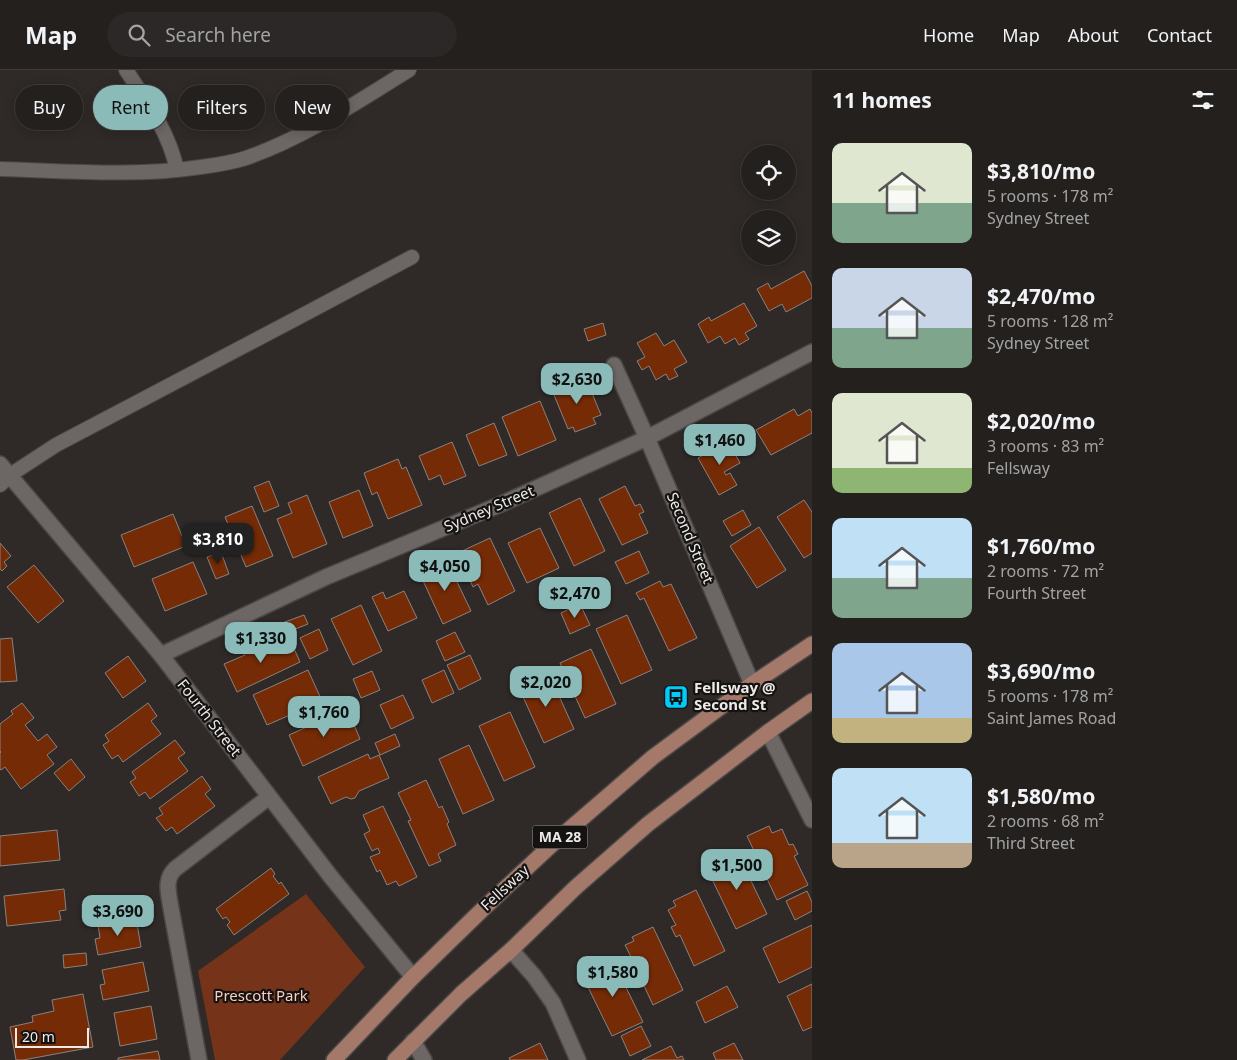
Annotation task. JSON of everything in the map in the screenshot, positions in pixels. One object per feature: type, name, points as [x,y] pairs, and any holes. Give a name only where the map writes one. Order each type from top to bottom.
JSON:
[{"type":"main road","name":"Fellsway","points":[[334,1060],[413,977],[485,906],[558,839],[653,757],[752,684],[812,644]]},
{"type":"main road","name":"MA 28","points":[[395,1060],[461,994],[511,950],[576,887],[648,824],[768,732],[812,701]]},
{"type":"street","name":"Sydney Street","points":[[161,655],[326,577],[500,505],[647,438],[812,352]]},
{"type":"street","name":"Second Street","points":[[614,365],[752,684]]},
{"type":"street","name":"Fourth Street","points":[[3,475],[161,655],[331,877],[413,977]]},
{"type":"street","points":[[768,732],[812,820]]},
{"type":"street","points":[[199,1060],[170,903],[168,881],[175,869],[269,796]]},
{"type":"street","points":[[511,950],[534,976],[553,1003],[578,1060]]},
{"type":"street","points":[[413,1041],[424,1060]]},
{"type":"lane","points":[[126,70],[164,132],[173,153],[177,170]]},
{"type":"lane","points":[[0,169],[117,172],[177,170],[227,163],[260,153],[313,128],[409,70]]},
{"type":"lane","points":[[3,475],[56,445],[412,257]]},
{"type":"green space","name":"Prescott Park","points":[[306,894],[365,967],[280,1060],[215,1060],[198,971]]},
{"type":"building","points":[[804,271],[812,286],[812,298],[786,312],[782,304],[769,311],[757,289],[768,283],[771,289]]},
{"type":"building","points":[[744,303],[757,326],[745,333],[749,339],[739,345],[735,338],[725,344],[720,336],[708,343],[698,324],[709,317],[711,321]]},
{"type":"building","points":[[603,323],[606,335],[588,341],[584,329]]},
{"type":"building","points":[[656,333],[664,346],[674,340],[687,362],[674,369],[678,376],[669,380],[666,374],[656,380],[649,366],[642,370],[637,361],[645,357],[637,343]]},
{"type":"building","points":[[570,381],[573,386],[587,381],[601,415],[593,418],[596,424],[575,432],[573,427],[568,429],[554,395],[560,393],[557,386]]},
{"type":"building","points":[[540,401],[556,440],[518,456],[502,417]]},
{"type":"building","points":[[794,409],[798,416],[810,409],[812,413],[812,433],[771,455],[756,430]]},
{"type":"building","points":[[494,423],[507,455],[479,466],[466,435]]},
{"type":"building","points":[[728,441],[740,463],[724,472],[726,475],[730,473],[737,485],[719,495],[698,458],[709,452],[707,448],[715,444],[717,447]]},
{"type":"building","points":[[452,442],[466,476],[444,485],[440,475],[429,480],[419,456]]},
{"type":"building","points":[[398,459],[402,469],[406,467],[422,505],[388,519],[377,492],[372,495],[364,473]]},
{"type":"building","points":[[269,481],[279,506],[264,512],[254,487]]},
{"type":"building","points":[[625,486],[635,506],[640,504],[644,512],[639,514],[648,533],[622,545],[599,499]]},
{"type":"building","points":[[359,490],[373,526],[343,538],[329,502]]},
{"type":"building","points":[[307,495],[327,544],[293,558],[277,519],[292,513],[288,503]]},
{"type":"building","points":[[580,498],[605,551],[574,566],[549,513]]},
{"type":"building","points":[[804,500],[812,512],[812,553],[804,558],[777,517]]},
{"type":"building","points":[[252,506],[273,556],[246,567],[225,517]]},
{"type":"building","points":[[743,510],[751,525],[732,536],[723,521]]},
{"type":"building","points":[[173,514],[186,546],[134,567],[121,535]]},
{"type":"building","points":[[759,527],[786,570],[757,588],[730,546]]},
{"type":"building","points":[[540,528],[559,568],[527,583],[508,543]]},
{"type":"building","points":[[490,538],[515,591],[488,605],[478,584],[473,587],[468,576],[473,574],[462,551]]},
{"type":"building","points":[[0,543],[11,556],[4,562],[7,566],[2,571],[0,569]]},
{"type":"building","points":[[639,551],[649,573],[626,584],[615,562]]},
{"type":"building","points":[[221,552],[229,574],[216,579],[207,557]]},
{"type":"building","points":[[446,559],[471,611],[443,624],[419,572]]},
{"type":"building","points":[[193,562],[207,594],[165,611],[152,579]]},
{"type":"building","points":[[34,565],[64,601],[38,623],[7,587]]},
{"type":"building","points":[[660,581],[663,587],[671,584],[697,638],[669,651],[644,598],[640,600],[636,593]]},
{"type":"building","points":[[404,591],[417,618],[388,631],[372,597],[383,592],[386,599]]},
{"type":"building","points":[[580,604],[590,625],[570,634],[561,613]]},
{"type":"building","points":[[361,605],[382,651],[353,665],[331,619]]},
{"type":"building","points":[[304,615],[308,624],[285,633],[282,623]]},
{"type":"building","points":[[627,615],[652,670],[621,684],[596,629]]},
{"type":"building","points":[[319,629],[328,650],[310,659],[300,638]]},
{"type":"building","points":[[455,632],[465,652],[445,661],[436,641]]},
{"type":"building","points":[[12,638],[17,681],[0,682],[0,639]]},
{"type":"building","points":[[282,638],[286,647],[292,644],[300,662],[237,692],[224,664],[245,655],[243,651],[261,642],[263,647]]},
{"type":"building","points":[[591,649],[616,704],[585,718],[560,663]]},
{"type":"building","points":[[470,655],[481,679],[459,690],[447,665]]},
{"type":"building","points":[[128,656],[146,681],[123,698],[105,673]]},
{"type":"building","points":[[308,670],[322,701],[267,725],[253,695]]},
{"type":"building","points":[[444,670],[454,693],[432,703],[422,680]]},
{"type":"building","points":[[372,671],[380,690],[361,698],[353,679]]},
{"type":"building","points":[[549,674],[574,729],[544,743],[519,688]]},
{"type":"building","points":[[403,695],[414,718],[391,729],[380,705]]},
{"type":"building","points":[[22,703],[34,718],[25,725],[38,741],[47,734],[57,747],[47,755],[54,764],[21,789],[5,767],[0,769],[0,724],[13,714],[11,711]]},
{"type":"building","points":[[148,703],[157,716],[151,721],[161,734],[123,762],[118,755],[112,759],[103,745],[109,741],[105,735]]},
{"type":"building","points":[[340,712],[343,718],[350,715],[360,739],[303,766],[289,735]]},
{"type":"building","points":[[510,712],[535,767],[504,781],[479,726]]},
{"type":"building","points":[[395,734],[400,746],[380,755],[375,743]]},
{"type":"building","points":[[175,740],[185,753],[178,758],[188,771],[150,799],[145,792],[139,796],[130,782],[136,778],[132,772]]},
{"type":"building","points":[[469,745],[494,800],[463,814],[439,759]]},
{"type":"building","points":[[368,754],[370,759],[379,755],[389,778],[359,791],[355,798],[346,797],[331,804],[318,777]]},
{"type":"building","points":[[71,759],[85,777],[69,791],[54,773]]},
{"type":"building","points":[[202,776],[211,789],[205,794],[215,806],[177,834],[172,827],[166,831],[156,818],[163,814],[159,808]]},
{"type":"building","points":[[426,780],[439,808],[442,806],[456,845],[438,854],[441,861],[429,866],[408,821],[411,820],[398,793]]},
{"type":"building","points":[[383,806],[417,877],[399,886],[396,881],[387,885],[380,870],[377,872],[370,857],[380,853],[378,848],[372,851],[364,834],[370,831],[363,815]]},
{"type":"building","points":[[769,826],[772,833],[782,829],[789,845],[793,844],[798,854],[794,856],[808,885],[777,900],[747,836]]},
{"type":"building","points":[[57,830],[60,860],[0,866],[0,836]]},
{"type":"building","points":[[737,852],[767,914],[736,929],[709,873],[720,868],[717,861]]},
{"type":"building","points":[[271,868],[275,874],[273,876],[279,884],[281,882],[289,894],[234,935],[227,925],[230,922],[226,917],[223,919],[216,909]]},
{"type":"building","points":[[64,889],[66,910],[59,911],[61,920],[7,926],[4,896]]},
{"type":"building","points":[[696,890],[725,951],[694,966],[680,935],[676,937],[671,927],[676,925],[668,910],[676,906],[673,901]]},
{"type":"building","points":[[807,891],[812,902],[812,911],[795,920],[786,901]]},
{"type":"building","points":[[136,918],[141,947],[98,955],[95,939],[100,938],[98,925]]},
{"type":"building","points":[[812,925],[812,967],[779,983],[763,948]]},
{"type":"building","points":[[653,927],[683,990],[653,1005],[638,973],[634,975],[628,963],[633,961],[625,945],[634,941],[632,937]]},
{"type":"building","points":[[86,953],[87,965],[64,968],[63,955]]},
{"type":"building","points":[[612,959],[643,1022],[612,1036],[584,979],[595,974],[592,968]]},
{"type":"building","points":[[143,962],[149,991],[103,1000],[100,985],[105,984],[102,970]]},
{"type":"building","points":[[812,984],[812,1027],[803,1031],[787,996]]},
{"type":"building","points":[[727,986],[738,1007],[705,1023],[696,1002]]},
{"type":"building","points":[[83,994],[93,1047],[16,1060],[10,1027],[33,1022],[32,1016],[54,1011],[52,1000]]},
{"type":"building","points":[[151,1006],[157,1039],[120,1046],[114,1013]]},
{"type":"building","points":[[641,1026],[651,1046],[630,1056],[621,1036]]},
{"type":"building","points":[[540,1043],[548,1060],[510,1060],[509,1058]]},
{"type":"building","points":[[734,1043],[743,1060],[716,1060],[713,1053]]},
{"type":"building","points":[[671,1046],[677,1058],[682,1056],[684,1060],[642,1060]]},
{"type":"building","points":[[158,1051],[160,1060],[118,1060],[118,1058]]},
{"type":"place","name":"Fellsway @ Second St","points":[[676,697]]}]
